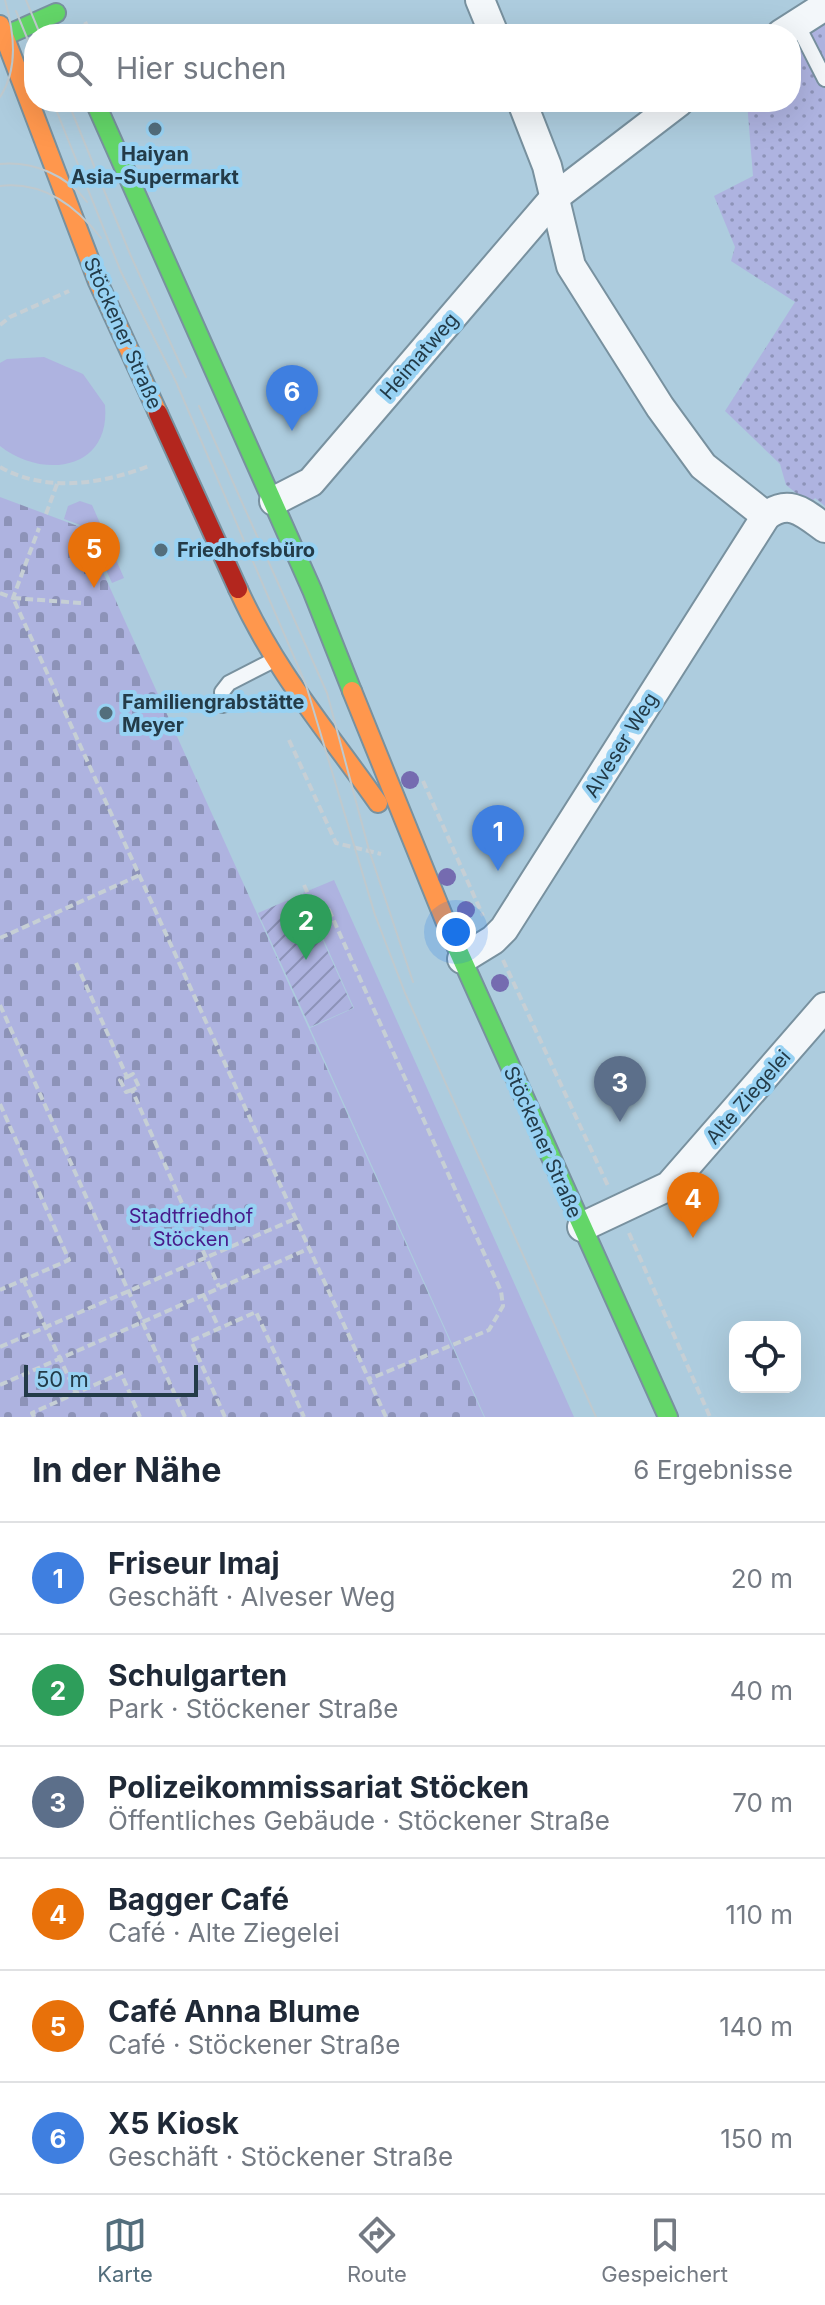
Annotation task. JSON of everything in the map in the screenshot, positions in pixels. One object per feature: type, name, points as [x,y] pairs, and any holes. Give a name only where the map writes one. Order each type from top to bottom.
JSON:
[{"type":"street","points":[[480,0],[490,24]]},
{"type":"street","points":[[1,32],[53,6]]},
{"type":"street","points":[[797,24],[825,6]]},
{"type":"street","name":"Stöckener Straße","points":[[1,32],[24,91]]},
{"type":"street","name":"Stöckener Straße","points":[[32,112],[98,282],[259,636],[272,661],[343,751],[420,866]]},
{"type":"street","name":"Stöckener Straße","points":[[99,112],[274,501],[420,866],[668,1417]]},
{"type":"street","points":[[526,112],[547,166],[571,266],[660,407],[703,466],[766,516],[779,507],[795,507],[825,528]]},
{"type":"street","name":"Heimatweg","points":[[274,501],[311,482],[555,197],[666,112]]},
{"type":"street","name":"Alveser Weg","points":[[462,959],[493,940],[504,929],[766,516]]},
{"type":"street","points":[[310,629],[320,612]]},
{"type":"street","points":[[259,636],[275,644],[289,643]]},
{"type":"street","name":"Alte Ziegelei","points":[[582,1227],[669,1186],[825,1007]]},
{"type":"lane","points":[[801,46],[825,79]]},
{"type":"lane","points":[[223,705],[222,692],[229,683],[272,661]]},
{"type":"path","points":[[0,325],[43,301],[76,288]]},
{"type":"path","points":[[0,467],[15,476],[57,484],[113,479],[158,462]]},
{"type":"path","points":[[46,514],[57,484]]},
{"type":"path","points":[[39,528],[13,598],[142,874],[386,1417]]},
{"type":"path","points":[[0,593],[13,598],[81,603]]},
{"type":"path","points":[[0,938],[142,874]]},
{"type":"path","points":[[304,885],[309,896],[329,910],[501,1291],[503,1306],[489,1330],[369,1379]]},
{"type":"path","points":[[76,963],[127,1077],[120,1080],[126,1092],[132,1090],[219,1287]]},
{"type":"path","points":[[0,1005],[185,1417]]},
{"type":"path","points":[[0,1104],[69,1260],[0,1290]]},
{"type":"path","points":[[0,1347],[297,1218]]},
{"type":"path","points":[[0,1385],[310,1248]]},
{"type":"path","points":[[23,1279],[76,1393]]},
{"type":"path","points":[[203,1294],[219,1329]]},
{"type":"path","points":[[225,1417],[191,1341],[256,1312],[304,1417]]},
{"type":"path","points":[[34,1417],[32,1413],[121,1373],[140,1417]]},
{"type":"green space","points":[[825,23],[825,506],[815,498],[810,504],[786,485],[780,464],[725,411],[795,302],[731,261],[735,247],[714,196],[753,176],[748,112],[801,112],[801,38]]},
{"type":"green space","points":[[44,357],[83,374],[105,405],[104,427],[97,444],[86,456],[71,463],[35,463],[17,457],[0,446],[0,363],[7,359]]},
{"type":"green space","name":"Stadtfriedhof Stöcken","points":[[0,497],[83,528],[484,1417],[0,1417]]},
{"type":"green space","points":[[80,501],[92,505],[124,578],[112,583],[86,526],[79,528],[80,525],[64,519],[68,506]]},
{"type":"green space","points":[[334,880],[574,1417],[485,1417],[310,1028],[354,1008],[303,893]]},
{"type":"green space","points":[[302,894],[353,1008],[310,1027],[258,913]]},
{"type":"tram line","points":[[0,97],[10,74],[13,50],[5,0]]},
{"type":"tram line","points":[[26,0],[36,24]]},
{"type":"tram line","points":[[16,11],[24,31]]},
{"type":"tram line","points":[[57,112],[121,272],[176,382],[306,685],[375,915],[405,993],[596,1417]]},
{"type":"tram line","points":[[72,112],[130,254],[186,377]]},
{"type":"tram line","points":[[0,164],[25,165],[48,172],[70,184],[87,202]]},
{"type":"tram line","points":[[0,186],[16,185],[57,198],[81,216],[101,238]]},
{"type":"tram line","points":[[199,406],[327,693],[369,850],[413,982]]},
{"type":"traffic: fast","points":[[31,24],[56,13]]},
{"type":"traffic: fast","points":[[0,38],[24,27]]},
{"type":"traffic: fast","points":[[99,112],[312,590],[352,691]]},
{"type":"traffic: fast","points":[[448,928],[668,1417]]},
{"type":"traffic: slow","points":[[0,25],[24,88]]},
{"type":"traffic: slow","points":[[33,112],[98,282],[158,413]]},
{"type":"traffic: slow","points":[[238,589],[285,674],[378,803]]},
{"type":"traffic: slow","points":[[352,691],[448,928]]},
{"type":"traffic: jam","points":[[158,413],[238,589]]},
{"type":"place","name":"Haiyan Asia-Supermarkt","points":[[155,129]]},
{"type":"place","name":"X5 Kiosk","points":[[292,431]]},
{"type":"place","name":"Friedhofsbüro","points":[[161,550]]},
{"type":"place","name":"Café Anna Blume","points":[[94,588]]},
{"type":"place","name":"Familiengrabstätte Meyer","points":[[106,713]]},
{"type":"place","name":"Friseur Imaj","points":[[498,871]]},
{"type":"place","name":"Schulgarten","points":[[306,960]]},
{"type":"place","name":"Polizeikommissariat Stöcken","points":[[620,1122]]},
{"type":"place","name":"Bagger Café","points":[[693,1238]]}]
